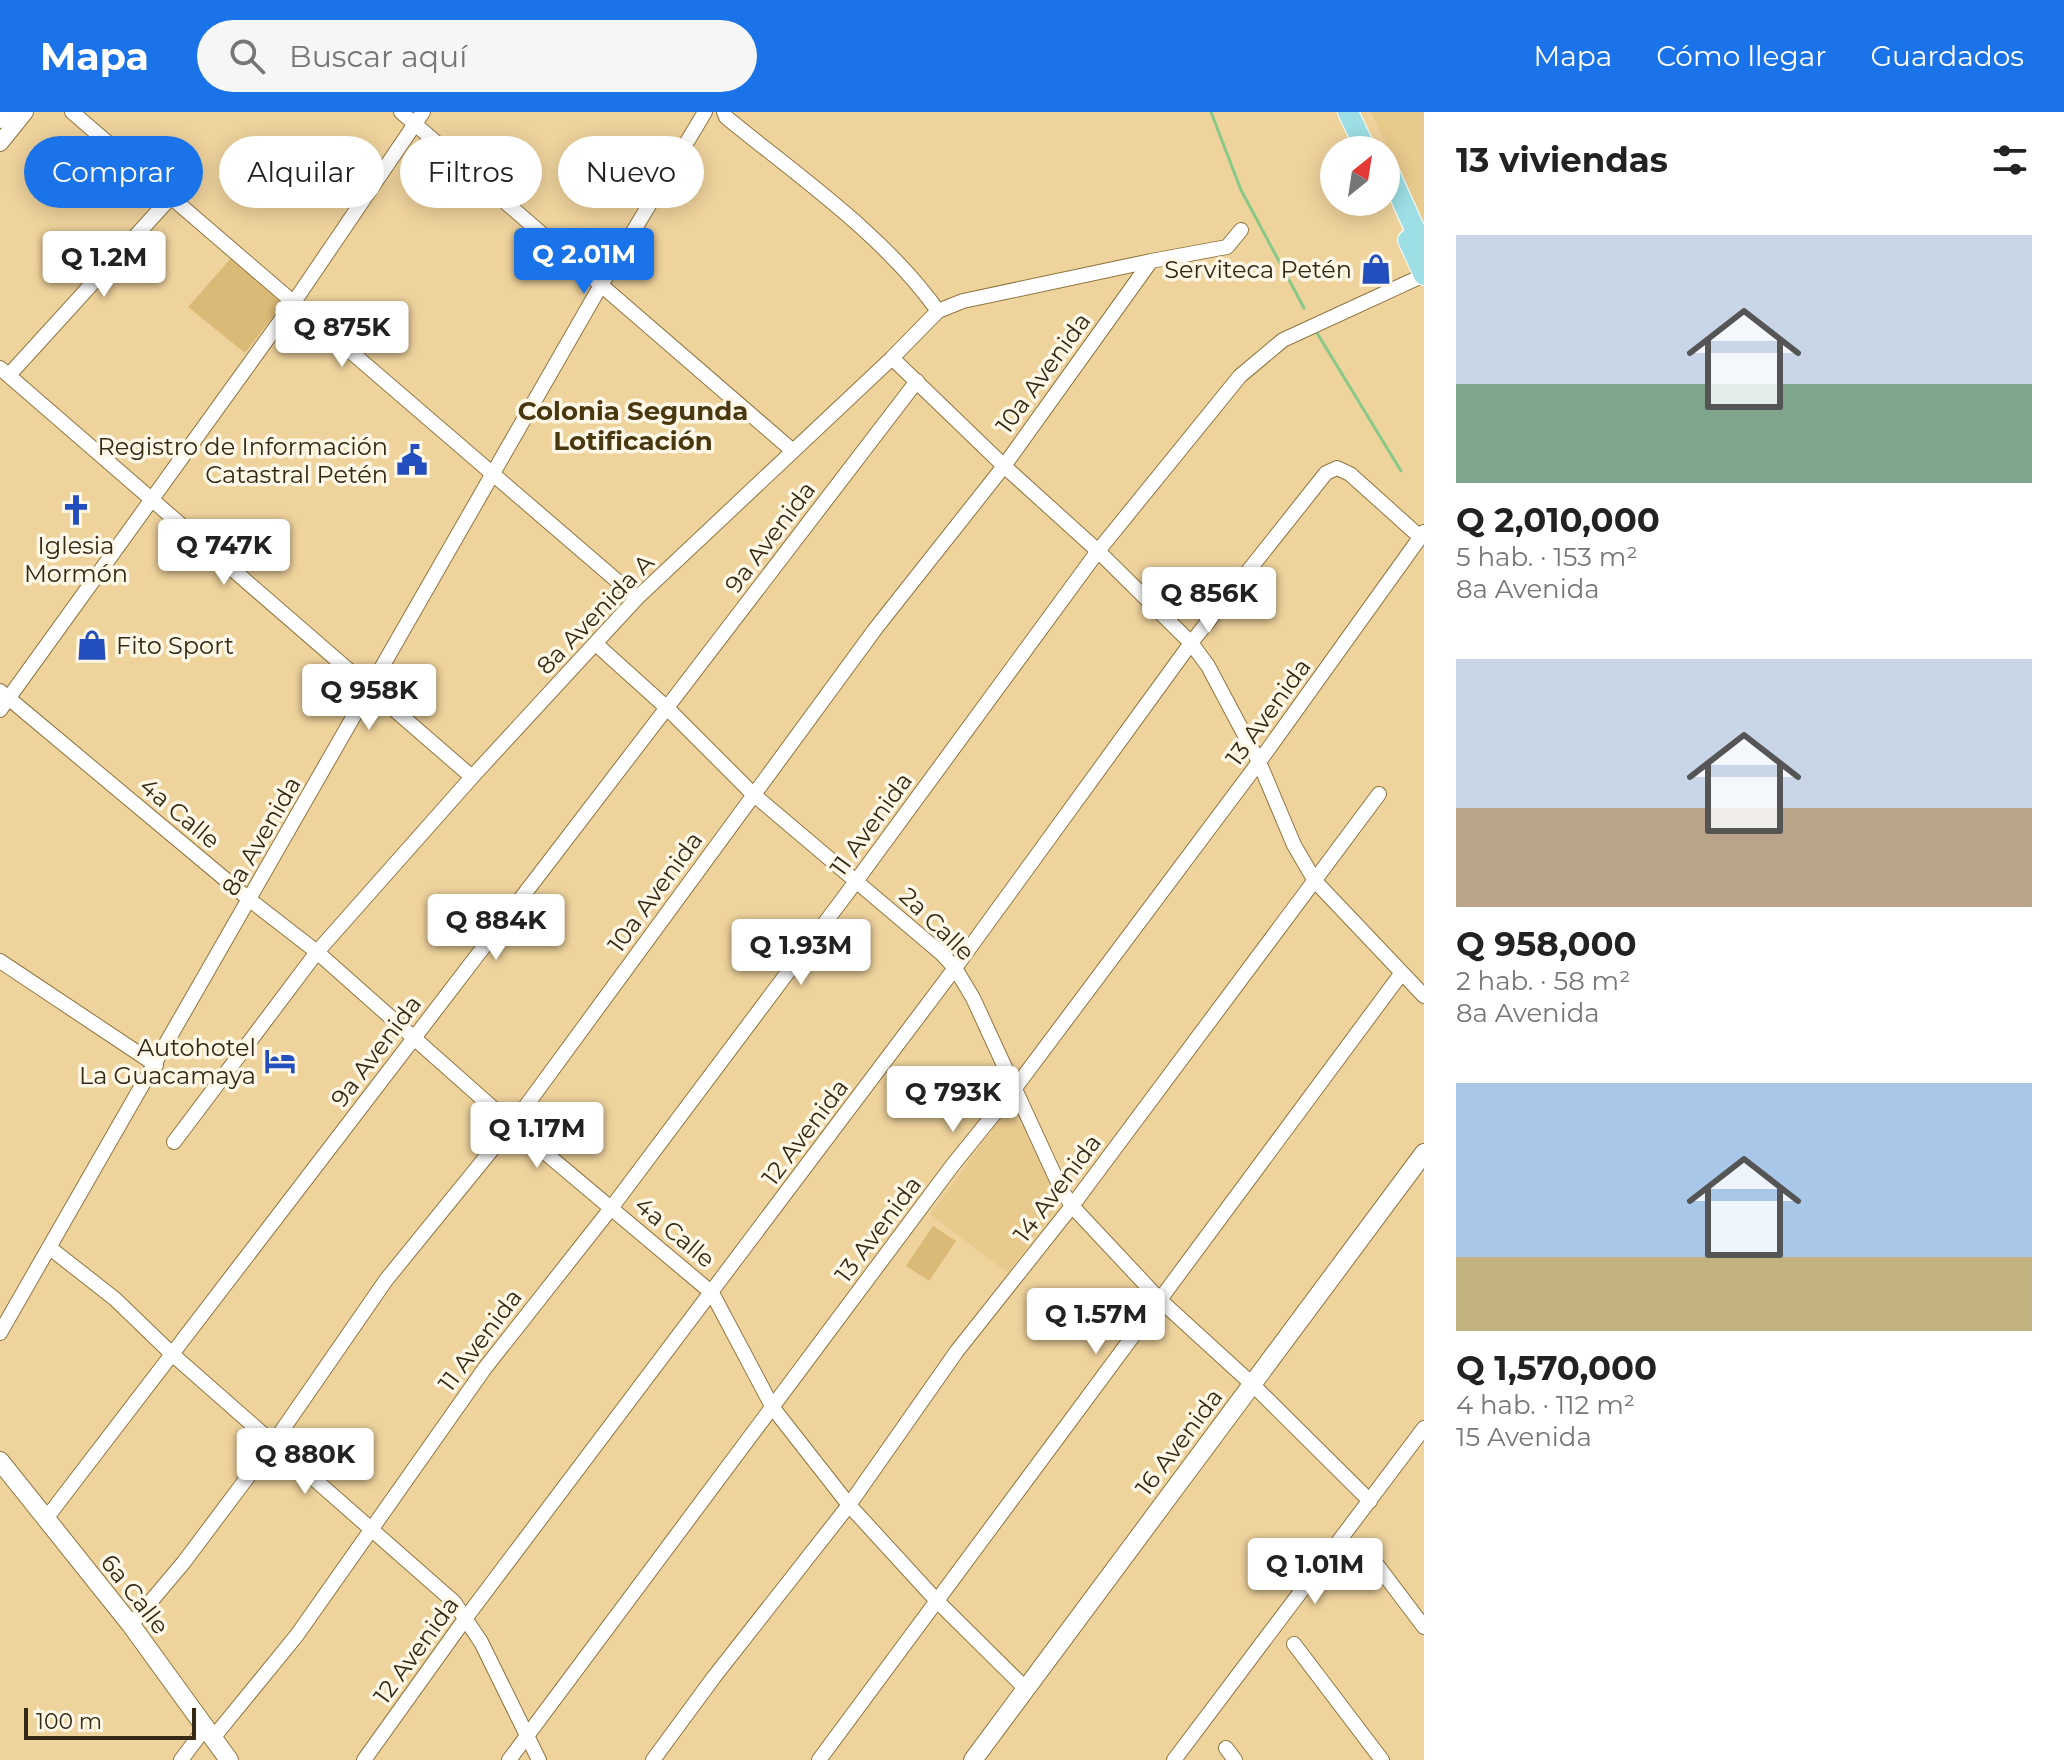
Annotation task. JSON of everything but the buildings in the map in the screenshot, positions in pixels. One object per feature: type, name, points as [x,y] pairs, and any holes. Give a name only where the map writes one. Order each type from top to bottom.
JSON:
[{"type":"main road","points":[[1348,112],[1359,136]]},
{"type":"main road","points":[[1362,112],[1373,136]]},
{"type":"main road","points":[[1400,196],[1424,250]]},
{"type":"main road","points":[[1397,216],[1424,275]]},
{"type":"main road","name":"16 Avenida","points":[[973,1760],[1424,1153]]},
{"type":"main road","name":"6a Calle","points":[[0,1461],[131,1625],[229,1760]]},
{"type":"street","points":[[0,120],[7,112]]},
{"type":"street","points":[[0,143],[25,112]]},
{"type":"street","points":[[72,112],[100,136]]},
{"type":"street","points":[[401,112],[419,118],[601,285],[793,451]]},
{"type":"street","name":"8a Avenida","points":[[0,1333],[601,285],[705,112]]},
{"type":"street","points":[[724,112],[726,117],[872,237],[920,285],[938,311]]},
{"type":"street","points":[[3,700],[294,302],[419,118]]},
{"type":"street","points":[[161,208],[4,372],[472,777]]},
{"type":"street","points":[[184,208],[637,598]]},
{"type":"street","points":[[1151,261],[1227,247],[1241,230]]},
{"type":"street","name":"8a Avenida A","points":[[174,1142],[317,952],[472,777],[637,598],[938,311],[963,301],[1151,261]]},
{"type":"street","name":"10a Avenida","points":[[131,1625],[184,1562],[274,1442],[386,1280],[512,1125],[876,628],[1004,466],[1151,261]]},
{"type":"street","name":"11 Avenida","points":[[181,1760],[297,1635],[485,1368],[612,1207],[1098,551],[1240,376],[1283,340],[1424,275]]},
{"type":"street","points":[[892,358],[1098,551],[1191,643],[1208,666],[1259,762],[1294,845],[1315,881],[1424,996]]},
{"type":"street","name":"9a Avenida","points":[[45,1520],[917,381]]},
{"type":"street","name":"12 Avenida","points":[[364,1760],[465,1619],[955,968],[1191,643],[1326,473],[1337,468],[1350,474],[1422,534]]},
{"type":"street","name":"13 Avenida","points":[[509,1760],[952,1166],[1015,1088],[1259,762],[1422,534]]},
{"type":"street","name":"2a Calle","points":[[596,644],[667,708],[753,794],[857,880],[955,968],[973,998],[1061,1189],[1072,1206],[1161,1301],[1252,1384],[1370,1501]]},
{"type":"street","name":"4a Calle","points":[[3,700],[317,952],[512,1125],[712,1293],[773,1408],[849,1505],[937,1601],[1026,1689]]},
{"type":"street","name":"14 Avenida","points":[[653,1760],[849,1505],[957,1351],[1072,1206],[1379,794]]},
{"type":"street","points":[[0,961],[156,1065]]},
{"type":"street","points":[[819,1760],[1401,974]]},
{"type":"street","points":[[50,1248],[115,1299],[172,1354],[454,1602],[481,1642],[539,1760]]},
{"type":"street","points":[[1174,1760],[1424,1428]]},
{"type":"street","points":[[1365,1549],[1424,1627]]},
{"type":"street","points":[[1294,1644],[1382,1760]]},
{"type":"street","points":[[1226,1748],[1235,1760]]},
{"type":"shaded area","points":[[1371,112],[1424,112],[1424,225],[1400,174],[1400,136],[1382,136]]},
{"type":"shaded area","points":[[232,257],[281,301],[280,307],[245,353],[188,307]]},
{"type":"shaded area","points":[[1006,1111],[1022,1125],[1059,1204],[1008,1273],[930,1214]]},
{"type":"shaded area","points":[[933,1226],[956,1241],[929,1281],[906,1266]]},
{"type":"waterway","points":[[1211,112],[1241,190],[1304,308]]},
{"type":"waterway","points":[[1317,333],[1401,471]]},
{"type":"place","name":"Serviteca Petén","points":[[1376,269]]},
{"type":"place","name":"Registro de Información Catastral Petén","points":[[412,460]]},
{"type":"place","name":"Iglesia Mormón","points":[[76,510]]},
{"type":"place","name":"Fito Sport","points":[[92,645]]},
{"type":"place","name":"Autohotel La Guacamaya","points":[[280,1061]]},
{"type":"district","name":"Colonia Segunda Lotificación","points":[[633,426]]}]
